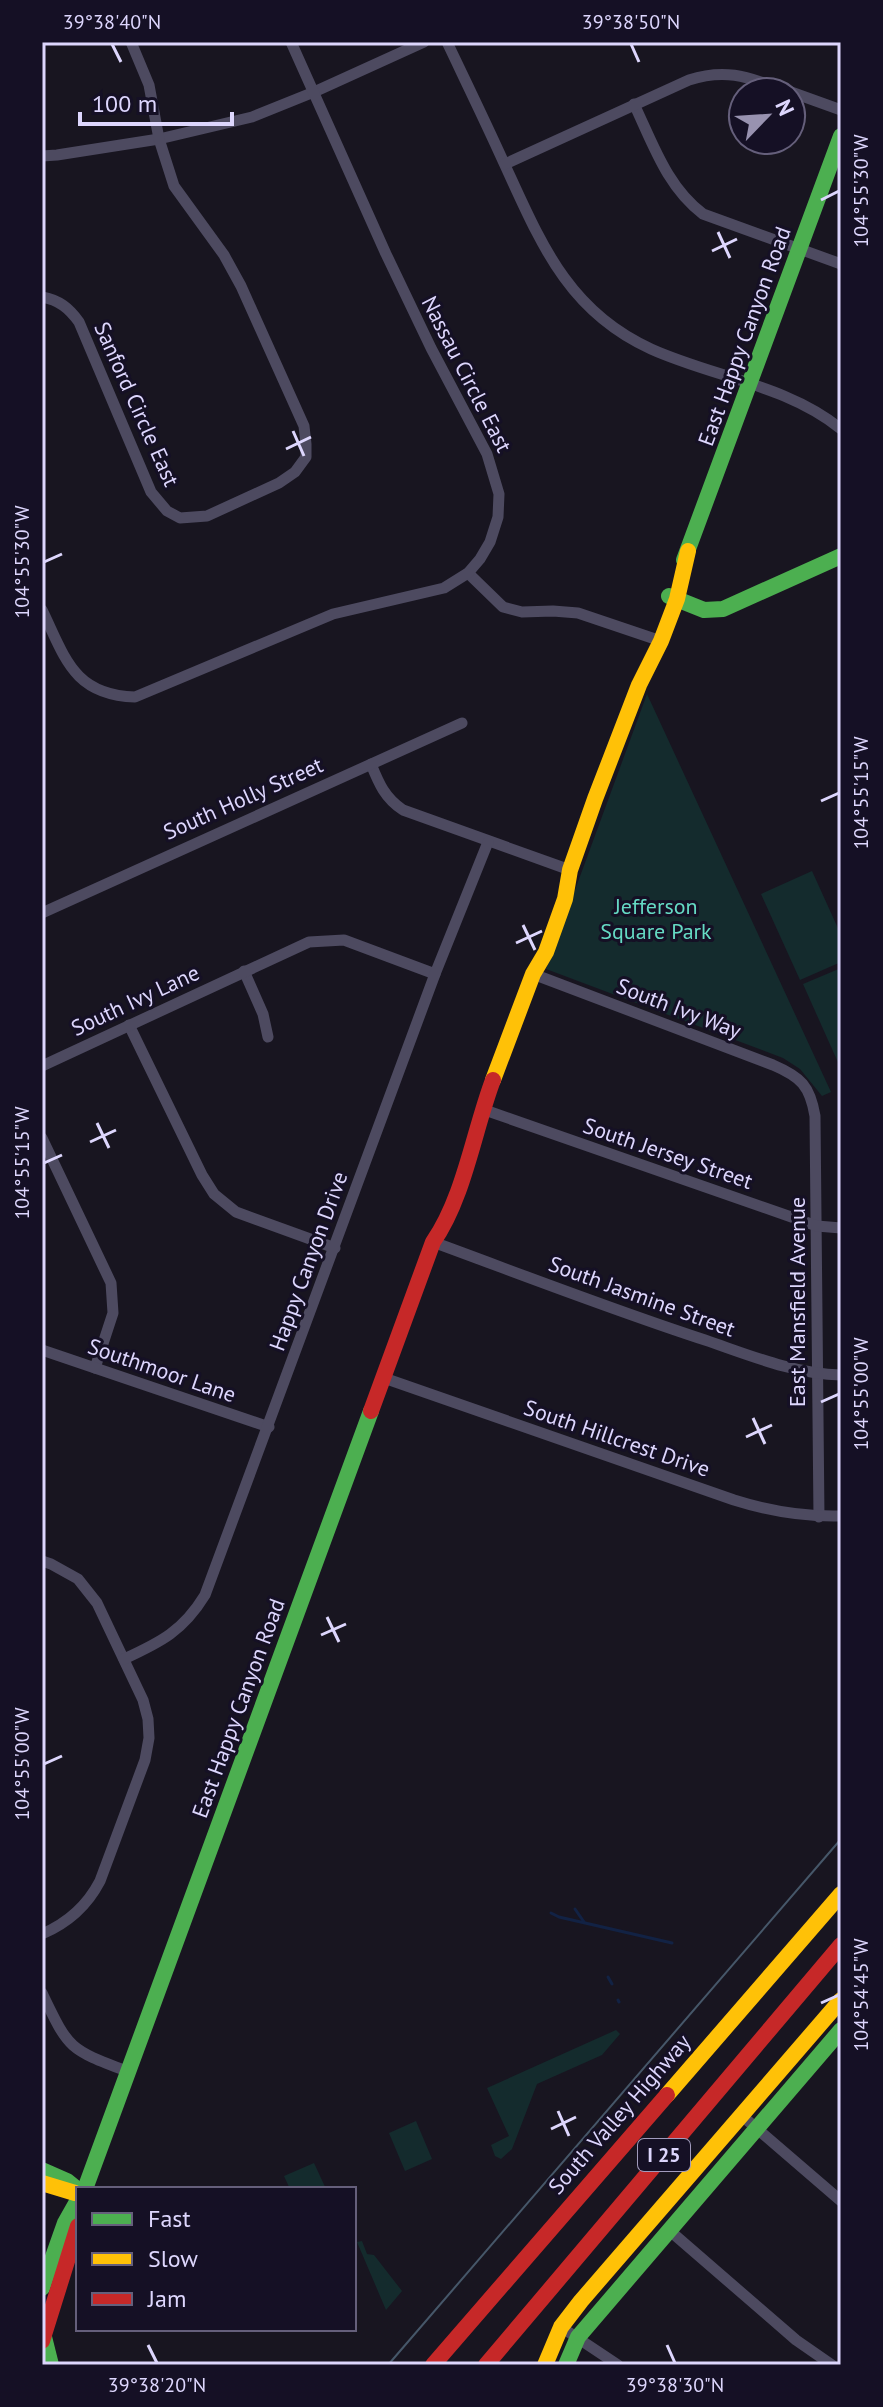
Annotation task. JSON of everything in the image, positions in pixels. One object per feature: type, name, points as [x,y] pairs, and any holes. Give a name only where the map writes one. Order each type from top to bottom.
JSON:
[{"type":"main road","name":"East Happy Canyon Road","points":[[86,2187],[384,1378],[433,1242],[433,1226],[533,974],[534,954],[555,896],[570,870],[841,136]]},
{"type":"main road","points":[[672,597],[704,610],[723,609],[841,556]]},
{"type":"main road","name":"South Valley Highway","points":[[433,2365],[841,1894]]},
{"type":"main road","name":"I 25","points":[[486,2365],[841,1945]]},
{"type":"main road","points":[[545,2365],[561,2327],[589,2291],[841,2000]]},
{"type":"main road","points":[[566,2365],[578,2337],[841,2030]]},
{"type":"main road","points":[[42,2170],[67,2181],[76,2190]]},
{"type":"main road","points":[[42,2183],[76,2192]]},
{"type":"main road","points":[[42,2288],[65,2223],[76,2204]]},
{"type":"main road","points":[[51,2365],[43,2339],[76,2232]]},
{"type":"street","name":"Sanford Circle East","points":[[42,297],[58,301],[79,322],[151,492],[167,511],[180,518],[207,516],[279,483],[295,472],[306,457],[304,426],[235,275],[174,186],[159,139],[149,85],[131,42]]},
{"type":"street","name":"Nassau Circle East","points":[[291,42],[386,254],[487,454],[496,479],[499,503],[494,531],[480,559],[468,573]]},
{"type":"street","points":[[42,156],[159,139],[252,117],[424,42]]},
{"type":"street","points":[[447,42],[538,237],[568,284],[601,318],[650,348],[750,383],[811,409],[841,429]]},
{"type":"street","points":[[505,164],[689,80],[716,73],[743,76]]},
{"type":"street","points":[[807,98],[841,110]]},
{"type":"street","points":[[634,104],[666,172],[691,205],[703,214],[841,264]]},
{"type":"street","points":[[42,610],[70,668],[82,681],[96,689],[124,697],[135,697],[333,614],[444,588],[468,573],[503,607],[522,612],[578,613],[656,639]]},
{"type":"street","name":"South Holly Street","points":[[42,913],[462,723]]},
{"type":"street","points":[[371,764],[383,792],[403,810],[570,870]]},
{"type":"street","name":"Happy Canyon Drive","points":[[124,1659],[169,1637],[188,1620],[205,1595],[435,974],[488,842]]},
{"type":"street","name":"South Ivy Lane","points":[[42,1066],[309,942],[344,940],[435,974]]},
{"type":"street","points":[[244,971],[263,1014],[268,1037]]},
{"type":"street","name":"South Ivy Way","points":[[533,974],[782,1069],[807,1088]]},
{"type":"street","points":[[129,1025],[214,1194],[244,1216],[335,1248]]},
{"type":"street","name":"East Mansfield Avenue","points":[[807,1088],[815,1116],[819,1517]]},
{"type":"street","name":"South Jersey Street","points":[[482,1109],[817,1226],[841,1228]]},
{"type":"street","points":[[42,1138],[111,1283],[113,1313],[95,1368]]},
{"type":"street","name":"South Jasmine Street","points":[[433,1242],[660,1326],[777,1364],[818,1374],[841,1375]]},
{"type":"street","name":"Southmoor Lane","points":[[42,1350],[269,1427]]},
{"type":"street","name":"South Hillcrest Drive","points":[[384,1378],[760,1508],[819,1517],[841,1516]]},
{"type":"street","points":[[42,1561],[68,1572],[85,1587],[103,1614],[146,1707],[149,1738],[145,1760],[100,1881],[81,1909],[64,1923],[42,1934]]},
{"type":"street","points":[[42,1993],[61,2032],[74,2049],[127,2071]]},
{"type":"street","points":[[740,2114],[841,2201]]},
{"type":"street","points":[[669,2230],[796,2340],[832,2365]]},
{"type":"street","points":[[561,2327],[618,2365]]},
{"type":"green space","name":"Jefferson Square Park","points":[[647,694],[831,1092],[822,1096],[800,1069],[783,1058],[546,969]]},
{"type":"green space","points":[[812,871],[841,935],[841,962],[800,980],[761,894]]},
{"type":"green space","points":[[841,968],[841,1069],[803,984]]},
{"type":"green space","points":[[616,2030],[620,2034],[602,2055],[537,2084],[512,2149],[501,2159],[495,2156],[491,2145],[509,2136],[487,2088]]},
{"type":"green space","points":[[416,2121],[432,2159],[405,2171],[389,2133]]},
{"type":"green space","points":[[314,2163],[325,2187],[289,2187],[284,2176]]},
{"type":"green space","points":[[362,2241],[367,2254],[374,2255],[402,2291],[386,2310],[357,2242]]},
{"type":"waterway","points":[[575,1909],[584,1922]]},
{"type":"waterway","points":[[551,1913],[672,1943]]},
{"type":"waterway","points":[[608,1977],[612,1984]]},
{"type":"tram line","points":[[388,2365],[841,1839]]},
{"type":"traffic: fast","points":[[684,560],[841,136]]},
{"type":"traffic: fast","points":[[669,596],[704,610],[723,609],[841,556]]},
{"type":"traffic: fast","points":[[86,2187],[371,1411]]},
{"type":"traffic: fast","points":[[566,2365],[578,2337],[841,2030]]},
{"type":"traffic: fast","points":[[42,2170],[76,2188]]},
{"type":"traffic: fast","points":[[42,2288],[65,2223],[76,2204]]},
{"type":"traffic: fast","points":[[44,2337],[51,2365]]},
{"type":"traffic: slow","points":[[493,1080],[533,974],[546,952],[595,799],[639,685],[677,599],[688,551]]},
{"type":"traffic: slow","points":[[667,2095],[841,1894]]},
{"type":"traffic: slow","points":[[545,2365],[561,2327],[581,2301],[841,2000]]},
{"type":"traffic: slow","points":[[42,2183],[75,2193]]},
{"type":"traffic: jam","points":[[371,1411],[433,1242],[461,1185],[493,1080]]},
{"type":"traffic: jam","points":[[486,2365],[841,1945]]},
{"type":"traffic: jam","points":[[433,2365],[667,2095]]},
{"type":"traffic: jam","points":[[42,2341],[76,2232]]}]
